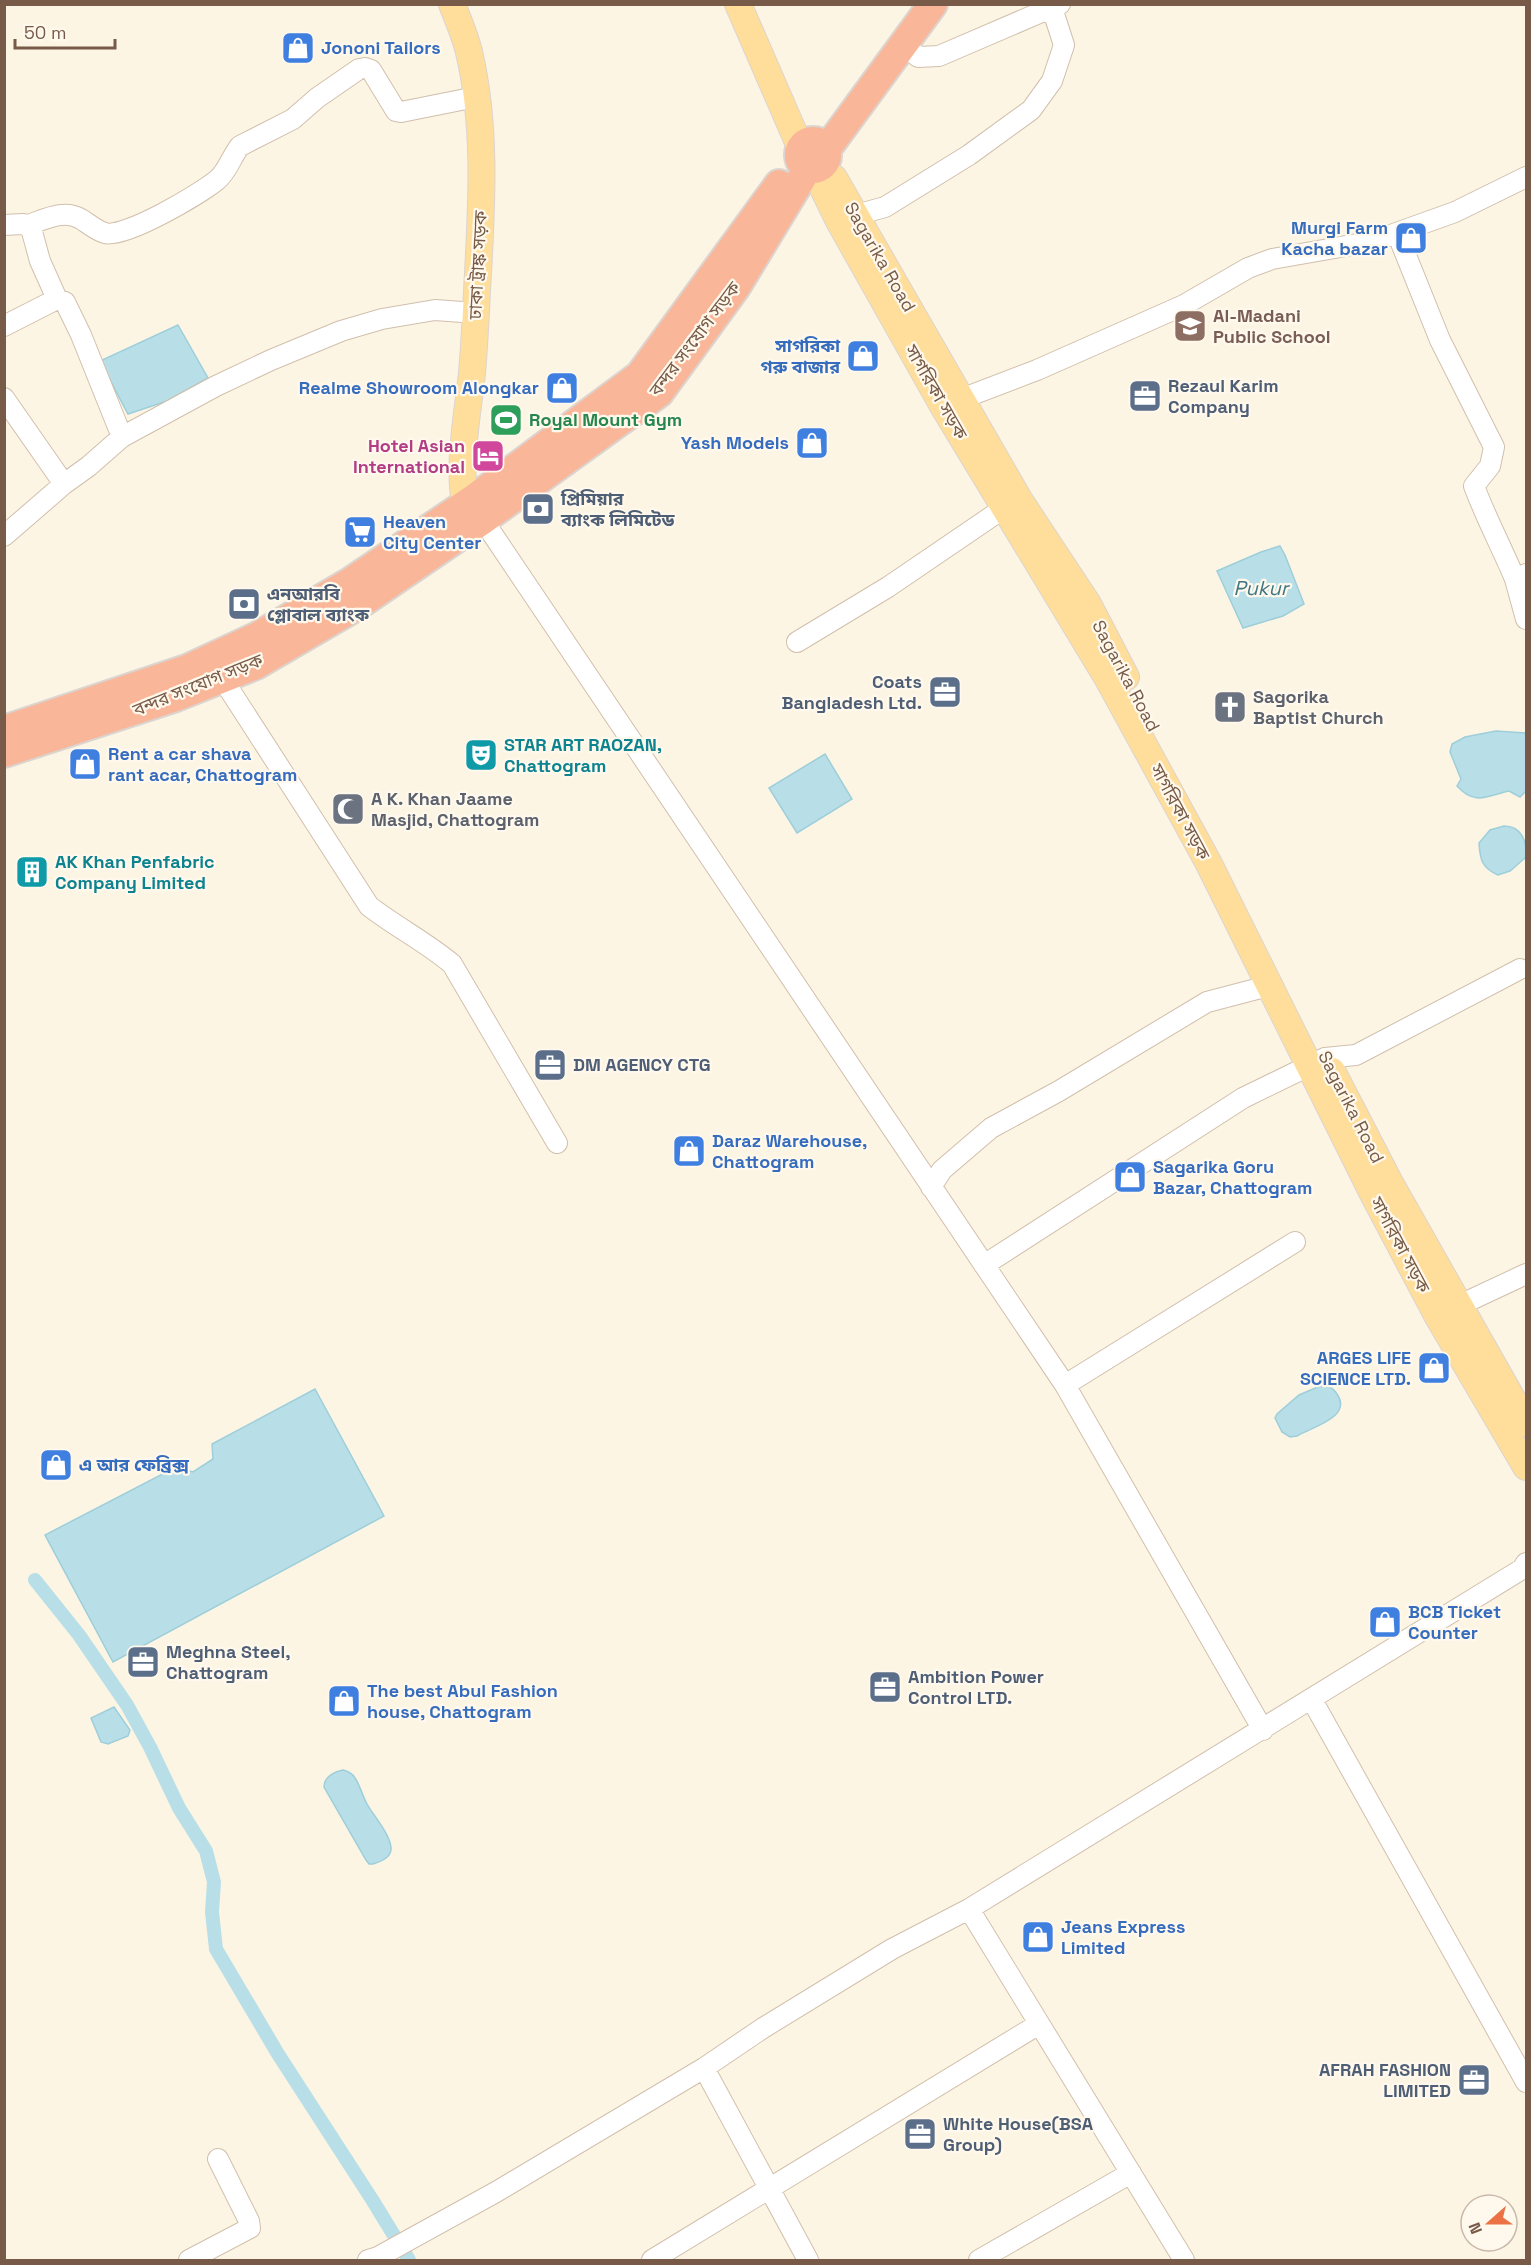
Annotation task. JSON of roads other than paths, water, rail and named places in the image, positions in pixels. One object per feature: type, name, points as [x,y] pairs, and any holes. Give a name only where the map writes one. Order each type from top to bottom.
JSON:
[{"type":"highway","name":"বন্দর সংযোগ সড়ক","points":[[4,730],[187,669],[256,637],[474,512],[659,393],[736,287],[812,154],[917,4]]},
{"type":"highway","name":"বন্দর সংযোগ সড়ক","points":[[812,154],[933,4]]},
{"type":"highway","name":"বন্দর সংযোগ সড়ক","points":[[4,753],[176,697],[256,665],[357,606],[474,512]]},
{"type":"main road","name":"ঢাকা ট্রাঙ্ক সড়ক","points":[[452,4],[469,52],[482,158],[472,374],[464,430],[474,512]]},
{"type":"main road","name":"ঢাকা ট্রাঙ্ক সড়ক","points":[[467,4],[484,52],[492,97],[497,176],[491,337],[475,469],[474,512]]},
{"type":"main road","name":"সাগরিকা সড়ক","points":[[738,4],[812,154],[953,403],[1004,508],[1078,609],[1096,658],[1208,861],[1268,986],[1318,1062],[1373,1194],[1448,1310],[1527,1467]]},
{"type":"main road","name":"সাগরিকা সড়ক","points":[[754,4],[812,154]]},
{"type":"main road","name":"Sagarika Road","points":[[953,403],[1020,501],[1318,1062]]},
{"type":"main road","points":[[1448,1310],[1527,1423]]},
{"type":"street","points":[[848,219],[885,207],[969,155],[1031,110],[1052,81],[1064,45],[1056,6],[939,56],[918,57],[903,44]]},
{"type":"street","points":[[4,225],[28,225],[63,213],[76,217],[105,233],[117,235],[164,213],[218,180],[240,146],[293,119],[317,98],[359,69],[370,70],[396,111],[401,112],[476,97]]},
{"type":"street","points":[[953,403],[1104,341],[1184,304],[1248,268],[1264,262],[1374,241],[1455,212],[1527,177]]},
{"type":"street","points":[[28,225],[47,278],[57,299],[65,302],[81,335],[122,437]]},
{"type":"street","points":[[1397,233],[1440,340],[1494,447],[1490,466],[1474,486],[1489,524],[1521,577],[1527,619]]},
{"type":"street","points":[[4,326],[57,299]]},
{"type":"street","points":[[4,536],[122,437],[216,386],[271,360],[341,331],[382,320],[435,310],[476,313]]},
{"type":"street","points":[[4,398],[64,484]]},
{"type":"street","points":[[797,642],[888,587],[1004,508]]},
{"type":"street","points":[[474,512],[1065,1385],[1263,1730]]},
{"type":"street","points":[[222,678],[369,906],[431,947],[452,964],[557,1143]]},
{"type":"street","points":[[984,1265],[1243,1098],[1318,1062],[1356,1055],[1520,969]]},
{"type":"street","points":[[932,1187],[942,1170],[991,1128],[1059,1091],[1207,1002],[1268,986]]},
{"type":"street","points":[[1065,1385],[1295,1242]]},
{"type":"street","points":[[1448,1310],[1527,1274]]},
{"type":"street","points":[[373,2259],[496,2192],[704,2068],[763,2028],[892,1949],[969,1909],[1312,1700],[1522,1569],[1527,1563]]},
{"type":"street","points":[[1312,1700],[1527,2082]]},
{"type":"street","points":[[969,1909],[1184,2260]]},
{"type":"street","points":[[652,2260],[1039,2024]]},
{"type":"street","points":[[704,2068],[808,2260]]},
{"type":"street","points":[[189,2260],[250,2228],[249,2221],[218,2159]]},
{"type":"street","points":[[978,2260],[1131,2174]]},
{"type":"water","points":[[178,325],[208,378],[167,401],[128,414],[100,361]]},
{"type":"water","name":"Pukur","points":[[1280,546],[1304,604],[1283,616],[1243,628],[1217,571]]},
{"type":"water","points":[[1496,731],[1526,733],[1526,791],[1520,797],[1509,791],[1476,798],[1457,786],[1461,779],[1450,752],[1452,744],[1465,737]]},
{"type":"water","points":[[825,754],[852,799],[797,833],[769,788]]},
{"type":"water","points":[[1504,826],[1515,829],[1522,836],[1526,846],[1526,857],[1510,871],[1498,875],[1483,863],[1479,843],[1490,830]]},
{"type":"water","points":[[1320,1386],[1334,1390],[1340,1402],[1340,1409],[1329,1420],[1297,1436],[1290,1437],[1282,1432],[1275,1418],[1277,1414],[1299,1395]]},
{"type":"water","points":[[315,1389],[384,1516],[113,1662],[45,1535],[176,1467],[193,1472],[213,1459],[212,1444]]},
{"type":"water","points":[[114,1707],[130,1730],[128,1736],[108,1744],[101,1742],[91,1718]]},
{"type":"water","points":[[343,1770],[353,1775],[367,1804],[389,1838],[390,1853],[379,1862],[369,1864],[366,1860],[324,1787],[330,1775]]},
{"type":"waterway","points":[[35,1580],[79,1635],[127,1705],[179,1808],[206,1851],[214,1882],[212,1912],[216,1949],[278,2054],[409,2260]]},
{"type":"place","name":"Jononi Tailors","points":[[298,48]]},
{"type":"place","name":"Murgi Farm Kacha bazar","points":[[1411,238]]},
{"type":"place","name":"Al-Madani Public School","points":[[1190,326]]},
{"type":"place","name":"সাগরিকা গরু বাজার","points":[[863,356]]},
{"type":"place","name":"Realme Showroom Alongkar","points":[[562,388]]},
{"type":"place","name":"Rezaul Karim Company","points":[[1145,396]]},
{"type":"place","name":"Royal Mount Gym","points":[[506,420]]},
{"type":"place","name":"Yash Models","points":[[812,443]]},
{"type":"place","name":"Hotel Asian International","points":[[488,456]]},
{"type":"place","name":"প্রিমিয়ার ব্যাংক লিমিটেড","points":[[538,509]]},
{"type":"place","name":"Heaven City Center","points":[[360,532]]},
{"type":"place","name":"এনআরবি গ্লোবাল ব্যাংক","points":[[244,604]]},
{"type":"place","name":"Coats Bangladesh Ltd.","points":[[945,692]]},
{"type":"place","name":"Sagorika Baptist Church","points":[[1230,707]]},
{"type":"place","name":"STAR ART RAOZAN, Chattogram","points":[[481,755]]},
{"type":"place","name":"Rent a car shava rant acar, Chattogram","points":[[85,764]]},
{"type":"place","name":"A K. Khan Jaame Masjid, Chattogram","points":[[348,809]]},
{"type":"place","name":"AK Khan Penfabric Company Limited","points":[[32,872]]},
{"type":"place","name":"DM AGENCY CTG","points":[[550,1065]]},
{"type":"place","name":"Daraz Warehouse, Chattogram","points":[[689,1151]]},
{"type":"place","name":"Sagarika Goru Bazar, Chattogram","points":[[1130,1177]]},
{"type":"place","name":"ARGES LIFE SCIENCE LTD.","points":[[1434,1368]]},
{"type":"place","name":"এ আর ফেব্রিক্স","points":[[56,1465]]},
{"type":"place","name":"BCB Ticket Counter","points":[[1385,1622]]},
{"type":"place","name":"Meghna Steel, Chattogram","points":[[143,1662]]},
{"type":"place","name":"Ambition Power Control LTD.","points":[[885,1687]]},
{"type":"place","name":"The best Abul Fashion house, Chattogram","points":[[344,1701]]},
{"type":"place","name":"Jeans Express Limited","points":[[1038,1937]]},
{"type":"place","name":"AFRAH FASHION LIMITED","points":[[1474,2080]]},
{"type":"place","name":"White House(BSA Group)","points":[[920,2134]]}]
